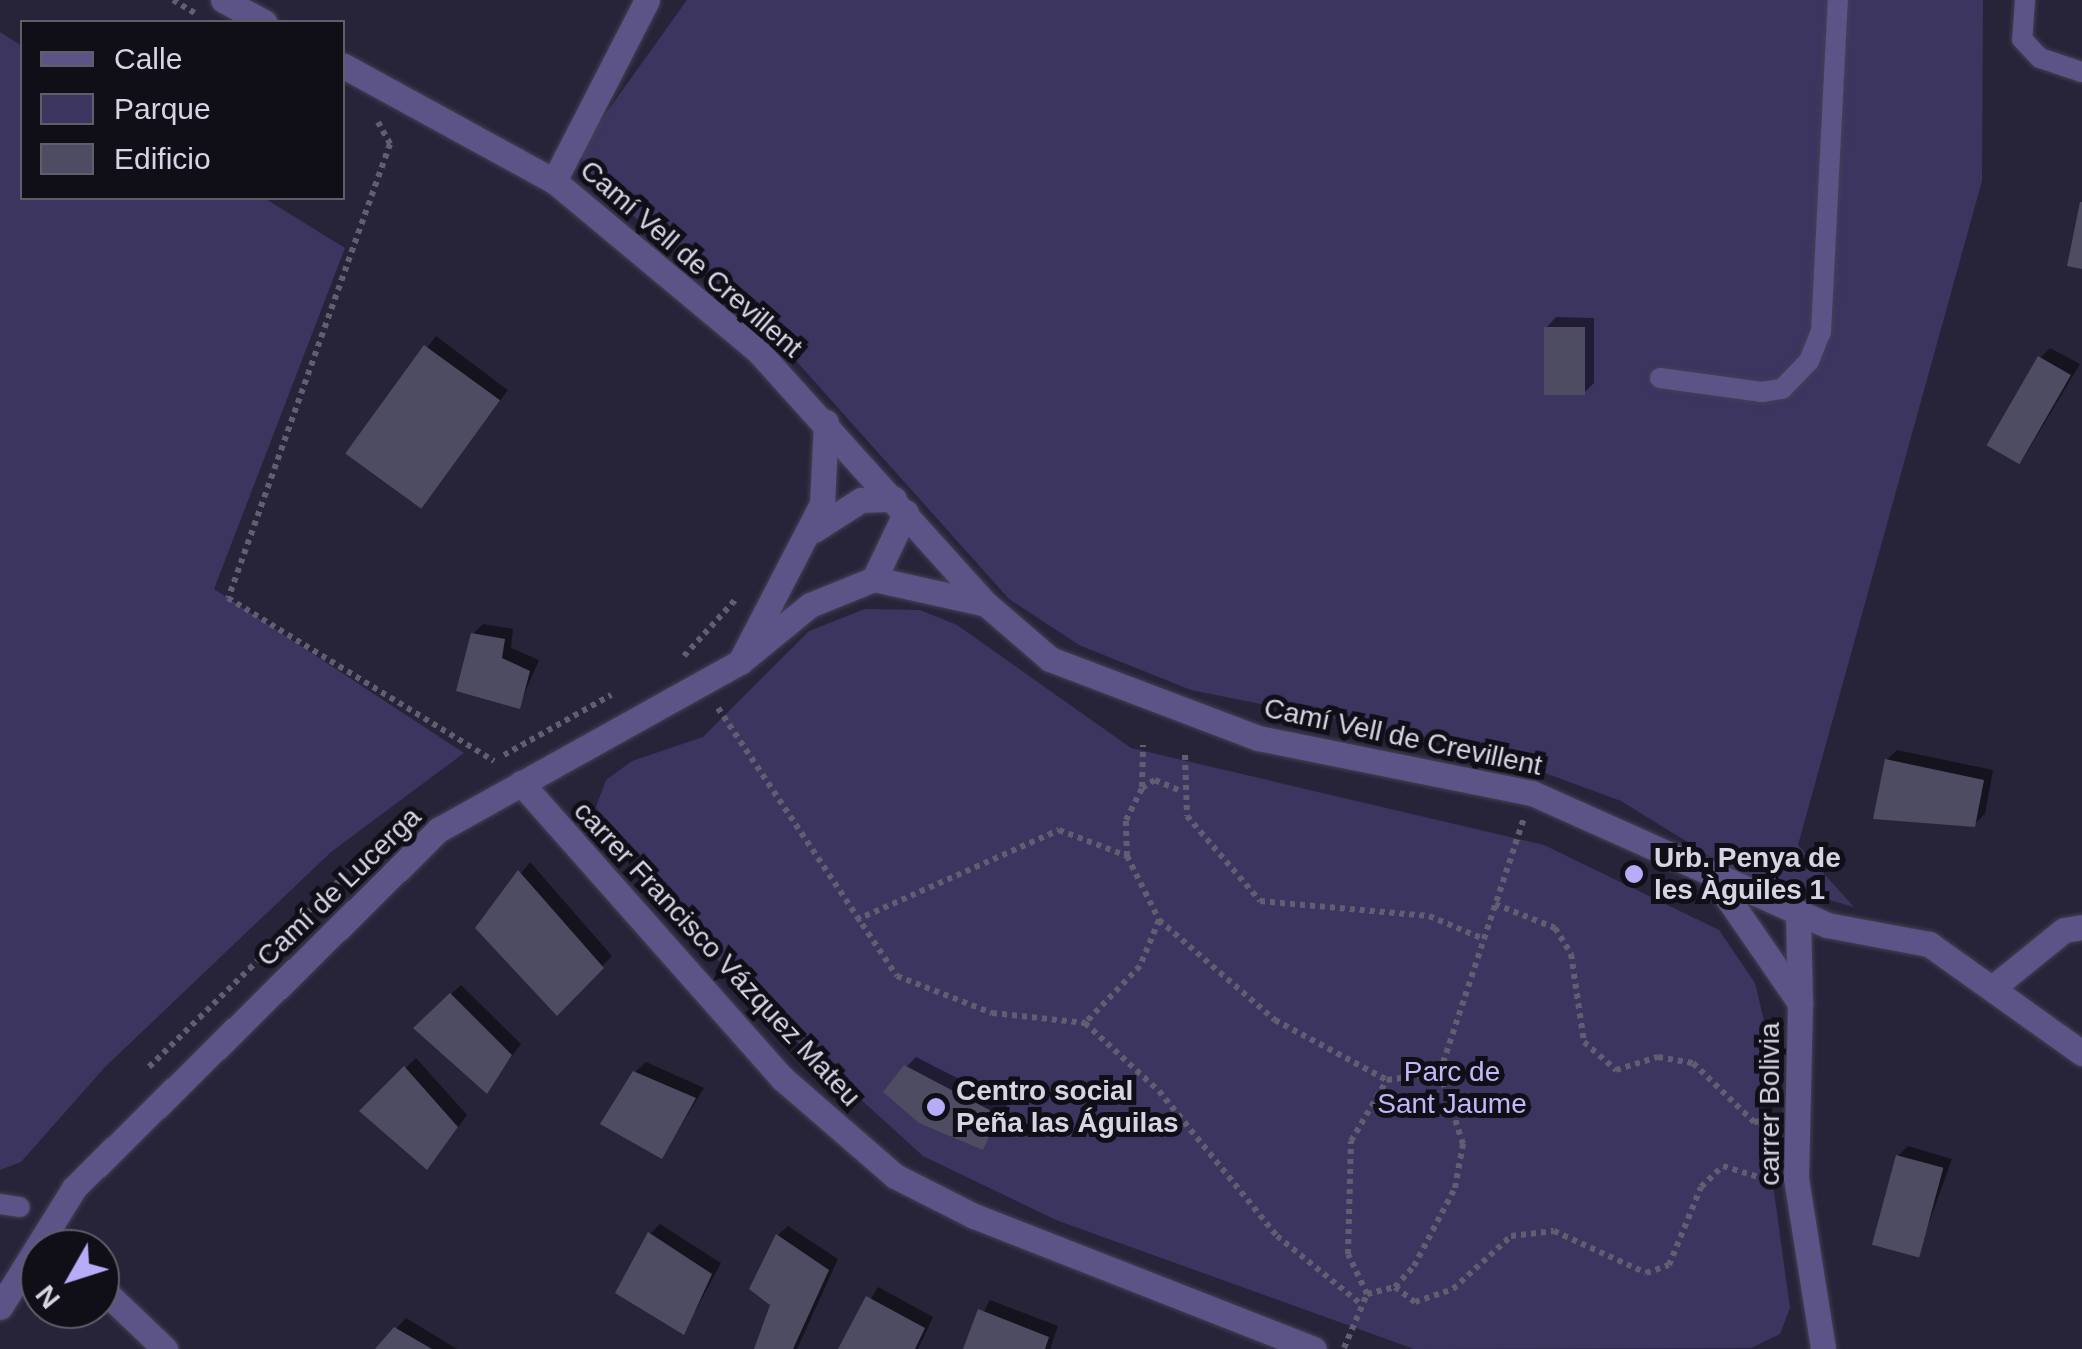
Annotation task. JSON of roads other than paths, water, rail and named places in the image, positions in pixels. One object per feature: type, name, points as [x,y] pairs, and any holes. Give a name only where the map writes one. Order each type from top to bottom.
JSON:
[{"type":"street","points":[[223,0],[260,20]]},
{"type":"street","points":[[554,181],[647,0]]},
{"type":"street","name":"Camí Vell de Crevillent","points":[[345,67],[554,181],[758,351],[986,604],[1050,659],[1258,738],[1532,794],[1663,848],[1718,884],[1798,914],[1930,944],[1996,985],[2082,1053]]},
{"type":"street","points":[[740,662],[822,504],[826,422]]},
{"type":"street","points":[[809,535],[846,506],[900,505],[874,579],[986,604]]},
{"type":"street","name":"Camí de Lucerga","points":[[58,1229],[74,1188],[438,830],[740,662],[810,605],[874,579]]},
{"type":"street","name":"carrer Francisco Vázquez Mateu","points":[[521,784],[783,1079],[896,1176],[974,1216],[1314,1349]]},
{"type":"street","name":"carrer Bolivia","points":[[1718,884],[1800,1002],[1796,1178],[1823,1349]]},
{"type":"street","points":[[1798,914],[1800,1002]]},
{"type":"street","points":[[1996,985],[2064,930],[2082,927]]},
{"type":"street","name":"Camí de Lucerga","points":[[0,1307],[20,1282]]},
{"type":"street","points":[[120,1306],[164,1349]]},
{"type":"lane","points":[[1660,378],[1762,392],[1782,389],[1809,361],[1820,332],[1838,0]]},
{"type":"lane","points":[[2024,0],[2022,39],[2040,58],[2082,72]]},
{"type":"place","name":"Urb. Penya de les Àguiles 1","points":[[1634,874]]},
{"type":"place","name":"Centro social Peña las Águilas","points":[[936,1107]]},
{"type":"park label","name":"Parc de Sant Jaume","points":[[1452,1088]]}]
